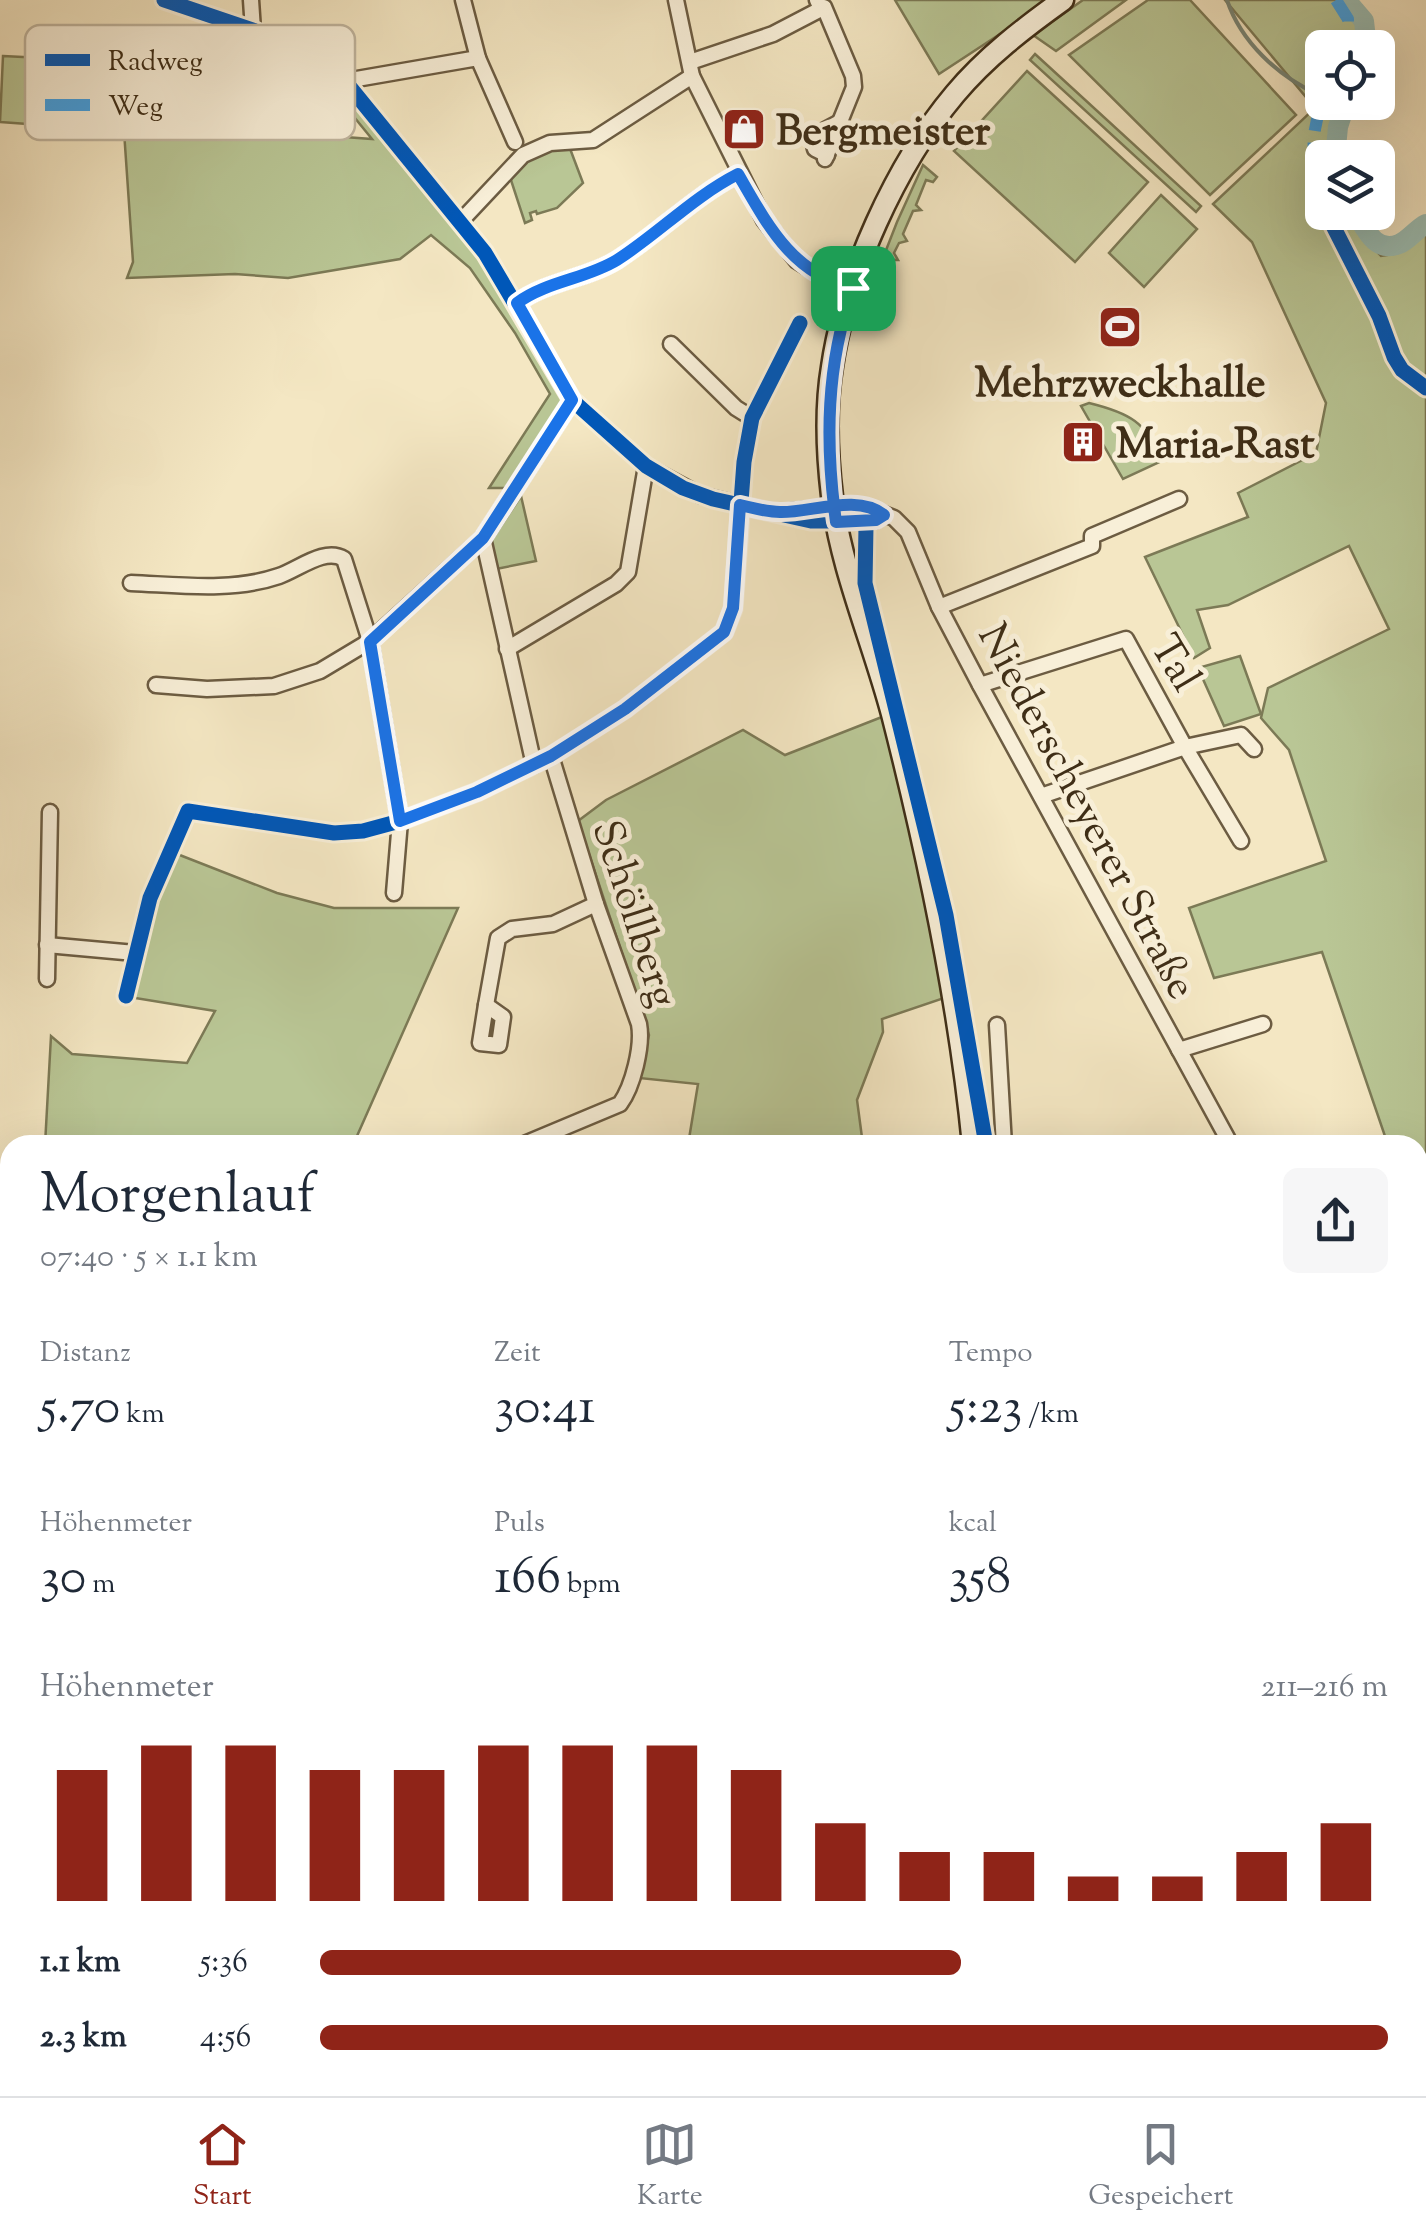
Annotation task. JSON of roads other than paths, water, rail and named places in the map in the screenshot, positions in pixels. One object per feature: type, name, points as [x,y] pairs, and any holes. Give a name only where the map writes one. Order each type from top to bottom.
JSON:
[{"type":"main road","points":[[972,1135],[940,924],[892,713],[835,514],[828,432],[830,381],[837,340],[853,288],[891,194],[942,110],[998,50],[1063,0]]},
{"type":"street","name":"Niederscheyerer Straße","points":[[164,0],[238,25]]},
{"type":"street","points":[[252,0],[253,25]]},
{"type":"street","points":[[463,0],[478,58],[515,142]]},
{"type":"street","points":[[676,0],[691,69],[738,174],[770,228],[790,254],[813,272],[853,288]]},
{"type":"street","points":[[461,221],[522,155],[550,144],[593,140],[691,69],[772,34],[823,4],[853,76],[852,98],[826,157]]},
{"type":"street","points":[[355,79],[478,58]]},
{"type":"street","name":"Niederscheyerer Straße","points":[[355,93],[461,221],[517,303],[572,400],[646,466],[700,495],[784,513],[835,514],[866,508],[898,521],[908,532],[939,607],[1226,1135]]},
{"type":"street","points":[[517,303],[620,258],[688,204],[738,174]]},
{"type":"street","points":[[126,996],[150,898],[188,811],[334,834],[400,821],[477,792],[551,756],[625,709],[724,632],[733,608],[740,505],[752,418],[800,323]]},
{"type":"street","points":[[671,344],[740,412],[752,418]]},
{"type":"street","points":[[156,685],[207,689],[274,686],[320,671],[370,642],[483,538],[572,400]]},
{"type":"street","points":[[508,649],[623,578],[631,563],[646,466]]},
{"type":"street","points":[[939,607],[1092,546],[1092,536],[1180,500]]},
{"type":"street","points":[[483,538],[534,765]]},
{"type":"street","points":[[131,583],[247,584],[277,577],[325,556],[342,557],[370,642],[400,821],[394,893]]},
{"type":"street","name":"Tal","points":[[980,684],[1126,638],[1241,842]]},
{"type":"street","name":"Tal","points":[[1185,747],[1241,734],[1254,749]]},
{"type":"street","points":[[1041,796],[1185,747]]},
{"type":"street","name":"Schöllberg","points":[[547,1135],[613,1108],[627,1093],[640,1032],[551,756]]},
{"type":"street","points":[[47,979],[50,812]]},
{"type":"street","points":[[486,1004],[498,938],[504,932],[552,924],[596,904]]},
{"type":"street","points":[[48,945],[136,953]]},
{"type":"street","points":[[1178,1050],[1263,1024]]},
{"type":"street","points":[[997,1025],[1003,1135]]},
{"type":"waterway","points":[[1227,0],[1251,43],[1288,78],[1305,87]]},
{"type":"waterway","points":[[1346,0],[1364,21],[1365,30]]},
{"type":"waterway","points":[[1337,140],[1340,120]]},
{"type":"waterway","points":[[1367,230],[1377,242],[1391,246],[1426,224]]},
{"type":"place","name":"Bergmeister","points":[[744,129]]},
{"type":"place","name":"Mehrzweckhalle","points":[[1120,327]]},
{"type":"place","name":"Maria-Rast","points":[[1083,442]]}]
